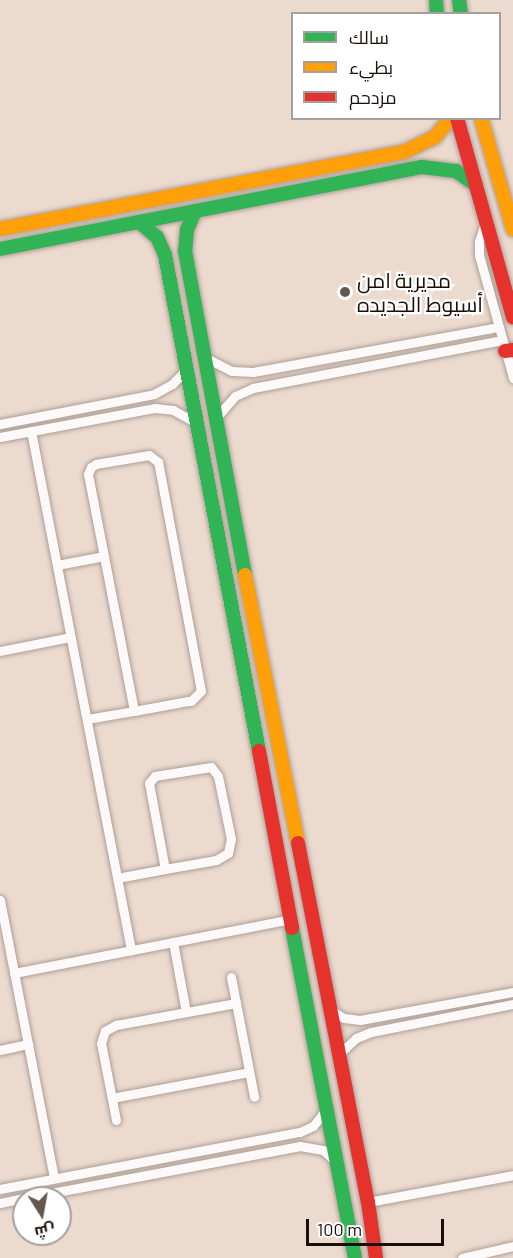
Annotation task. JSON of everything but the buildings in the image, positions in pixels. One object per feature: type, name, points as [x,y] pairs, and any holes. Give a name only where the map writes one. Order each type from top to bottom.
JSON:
[{"type":"street","points":[[0,229],[404,152],[435,137],[449,120]]},
{"type":"street","points":[[458,120],[513,317]]},
{"type":"street","points":[[482,120],[513,229]]},
{"type":"street","points":[[0,249],[422,167],[446,168],[456,171],[476,185]]},
{"type":"street","points":[[195,211],[186,230],[185,244],[204,357],[368,1202],[376,1258]]},
{"type":"street","points":[[486,220],[478,251],[499,327],[507,347],[513,378]]},
{"type":"street","points":[[139,222],[157,237],[163,248],[355,1258]]},
{"type":"street","points":[[204,357],[232,371],[253,372],[499,327]]},
{"type":"street","points":[[216,419],[234,396],[253,388],[507,347]]},
{"type":"street","points":[[0,424],[154,394],[172,384],[186,370]]},
{"type":"street","points":[[82,408],[84,421]]},
{"type":"street","points":[[0,437],[155,408],[173,410],[196,423]]},
{"type":"street","points":[[31,431],[131,950]]},
{"type":"street","points":[[87,719],[134,711],[191,700],[199,695],[201,687],[158,462],[153,457],[145,455],[96,464],[88,474],[134,711]]},
{"type":"street","points":[[57,565],[104,556]]},
{"type":"street","points":[[223,563],[243,560]]},
{"type":"street","points":[[0,651],[71,637]]},
{"type":"street","points":[[117,878],[165,869],[221,858],[230,848],[231,839],[218,776],[211,767],[155,776],[149,783],[165,869]]},
{"type":"street","points":[[0,900],[54,1179]]},
{"type":"street","points":[[14,973],[291,919]]},
{"type":"street","points":[[172,942],[186,1012]]},
{"type":"street","points":[[297,949],[317,944]]},
{"type":"street","points":[[231,977],[254,1097]]},
{"type":"street","points":[[330,1010],[344,1018],[360,1020],[513,992]]},
{"type":"street","points":[[116,1120],[101,1043],[105,1031],[116,1025],[236,1003]]},
{"type":"street","points":[[339,1054],[350,1042],[363,1034],[513,1004]]},
{"type":"street","points":[[0,1050],[28,1044]]},
{"type":"street","points":[[112,1098],[249,1072]]},
{"type":"street","points":[[0,1188],[300,1132],[312,1126],[327,1109]]},
{"type":"street","points":[[226,1146],[228,1160]]},
{"type":"street","points":[[72,1189],[306,1146],[323,1150],[338,1163]]},
{"type":"street","points":[[368,1202],[513,1175]]},
{"type":"street","points":[[462,1258],[513,1246]]},
{"type":"traffic: fast","points":[[436,0],[437,12]]},
{"type":"traffic: fast","points":[[459,0],[461,12]]},
{"type":"traffic: fast","points":[[0,249],[422,167],[456,171],[476,185]]},
{"type":"traffic: fast","points":[[195,211],[187,230],[185,251],[245,575]]},
{"type":"traffic: fast","points":[[139,222],[157,237],[165,255],[259,751]]},
{"type":"traffic: fast","points":[[292,928],[355,1258]]},
{"type":"traffic: slow","points":[[0,229],[404,152],[435,137],[449,120]]},
{"type":"traffic: slow","points":[[482,120],[513,229]]},
{"type":"traffic: slow","points":[[245,575],[298,843]]},
{"type":"traffic: jam","points":[[458,120],[513,317]]},
{"type":"traffic: jam","points":[[505,351],[513,350]]},
{"type":"traffic: jam","points":[[259,751],[292,928]]},
{"type":"traffic: jam","points":[[298,843],[368,1202],[376,1258]]},
{"type":"place","name":"مديرية امن أسيوط الجديده","points":[[345,292]]}]
